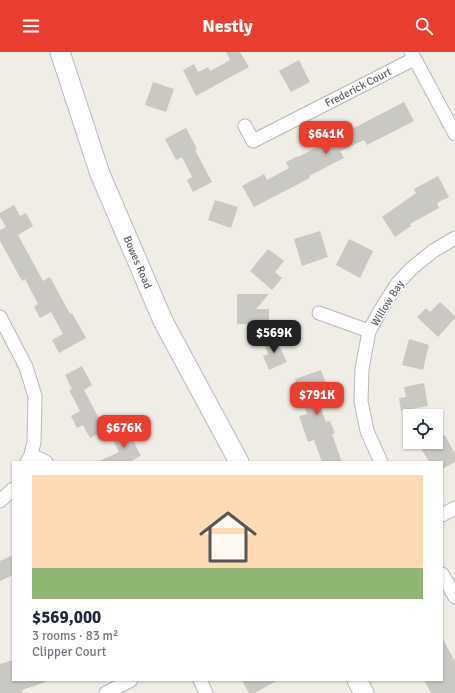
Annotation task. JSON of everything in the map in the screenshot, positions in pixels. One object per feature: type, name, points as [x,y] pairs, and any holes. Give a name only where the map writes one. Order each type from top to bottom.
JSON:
[{"type":"main road","name":"Bowes Road","points":[[60,52],[100,174],[163,321],[238,461]]},
{"type":"main road","points":[[358,681],[364,693]]},
{"type":"street","name":"Frederick Court","points":[[245,126],[253,141],[413,55]]},
{"type":"street","points":[[413,55],[455,134]]},
{"type":"street","name":"Willow Bay","points":[[381,461],[367,431],[361,401],[362,369],[369,331],[397,284],[412,268],[433,251],[455,238]]},
{"type":"street","points":[[319,313],[369,331]]},
{"type":"street","points":[[0,317],[26,367],[35,396],[34,442],[29,459],[40,461]]},
{"type":"street","points":[[0,501],[12,490]]},
{"type":"street","points":[[443,514],[455,508]]},
{"type":"street","points":[[443,576],[455,597]]},
{"type":"street","points":[[106,693],[129,681]]},
{"type":"street","points":[[200,681],[206,693]]},
{"type":"building","points":[[226,52],[240,52],[249,67],[196,96],[183,70],[194,64],[198,72],[208,67],[210,71],[230,60]]},
{"type":"building","points":[[299,60],[310,82],[291,92],[279,71]]},
{"type":"building","points":[[153,82],[174,89],[166,112],[145,105]]},
{"type":"building","points":[[404,102],[414,121],[367,145],[364,140],[340,151],[344,158],[309,176],[310,178],[254,207],[242,186],[264,174],[267,180],[289,168],[286,162]]},
{"type":"building","points":[[186,128],[197,149],[195,150],[212,182],[193,192],[187,180],[192,177],[182,157],[176,160],[165,139]]},
{"type":"building","points":[[438,176],[449,197],[437,203],[439,208],[410,224],[411,226],[395,237],[382,217],[416,193],[414,189]]},
{"type":"building","points":[[215,200],[238,207],[231,228],[208,220]]},
{"type":"building","points":[[14,205],[20,216],[26,213],[33,226],[18,235],[43,281],[50,277],[70,314],[72,313],[86,338],[59,353],[52,340],[63,334],[51,312],[40,318],[34,307],[38,304],[25,279],[22,281],[0,241],[0,230],[6,227],[0,217],[0,213]]},
{"type":"building","points":[[320,231],[328,257],[302,266],[294,239]]},
{"type":"building","points":[[349,239],[373,251],[360,278],[336,265]]},
{"type":"building","points":[[268,249],[284,261],[275,272],[282,278],[272,290],[250,271]]},
{"type":"building","points":[[237,294],[269,294],[256,309],[269,309],[269,324],[237,324]]},
{"type":"building","points":[[440,302],[455,316],[455,318],[438,337],[417,317],[426,308],[430,312]]},
{"type":"building","points":[[275,337],[287,362],[269,370],[263,356],[268,354],[263,342]]},
{"type":"building","points":[[409,339],[429,345],[423,370],[402,365]]},
{"type":"building","points":[[82,366],[92,385],[84,390],[105,430],[90,438],[83,425],[77,428],[71,416],[80,411],[69,390],[72,389],[65,375]]},
{"type":"building","points":[[321,370],[330,395],[317,399],[326,422],[330,421],[335,433],[332,434],[342,461],[322,461],[314,440],[308,442],[299,416],[307,414],[295,379]]},
{"type":"building","points":[[424,383],[428,406],[403,409],[401,411],[399,398],[406,397],[404,387]]},
{"type":"building","points":[[128,430],[141,456],[131,461],[99,461],[119,452],[112,438]]},
{"type":"building","points":[[445,435],[455,454],[455,462],[443,468],[443,461],[428,461],[422,449],[443,449],[443,436]]},
{"type":"building","points":[[12,555],[12,575],[0,581],[0,561]]},
{"type":"building","points":[[443,639],[455,662],[455,693],[431,693],[425,681],[443,681]]},
{"type":"building","points":[[12,660],[12,681],[46,682],[22,690],[23,693],[0,693],[0,664]]},
{"type":"building","points":[[243,681],[276,681],[255,693],[249,693]]}]
